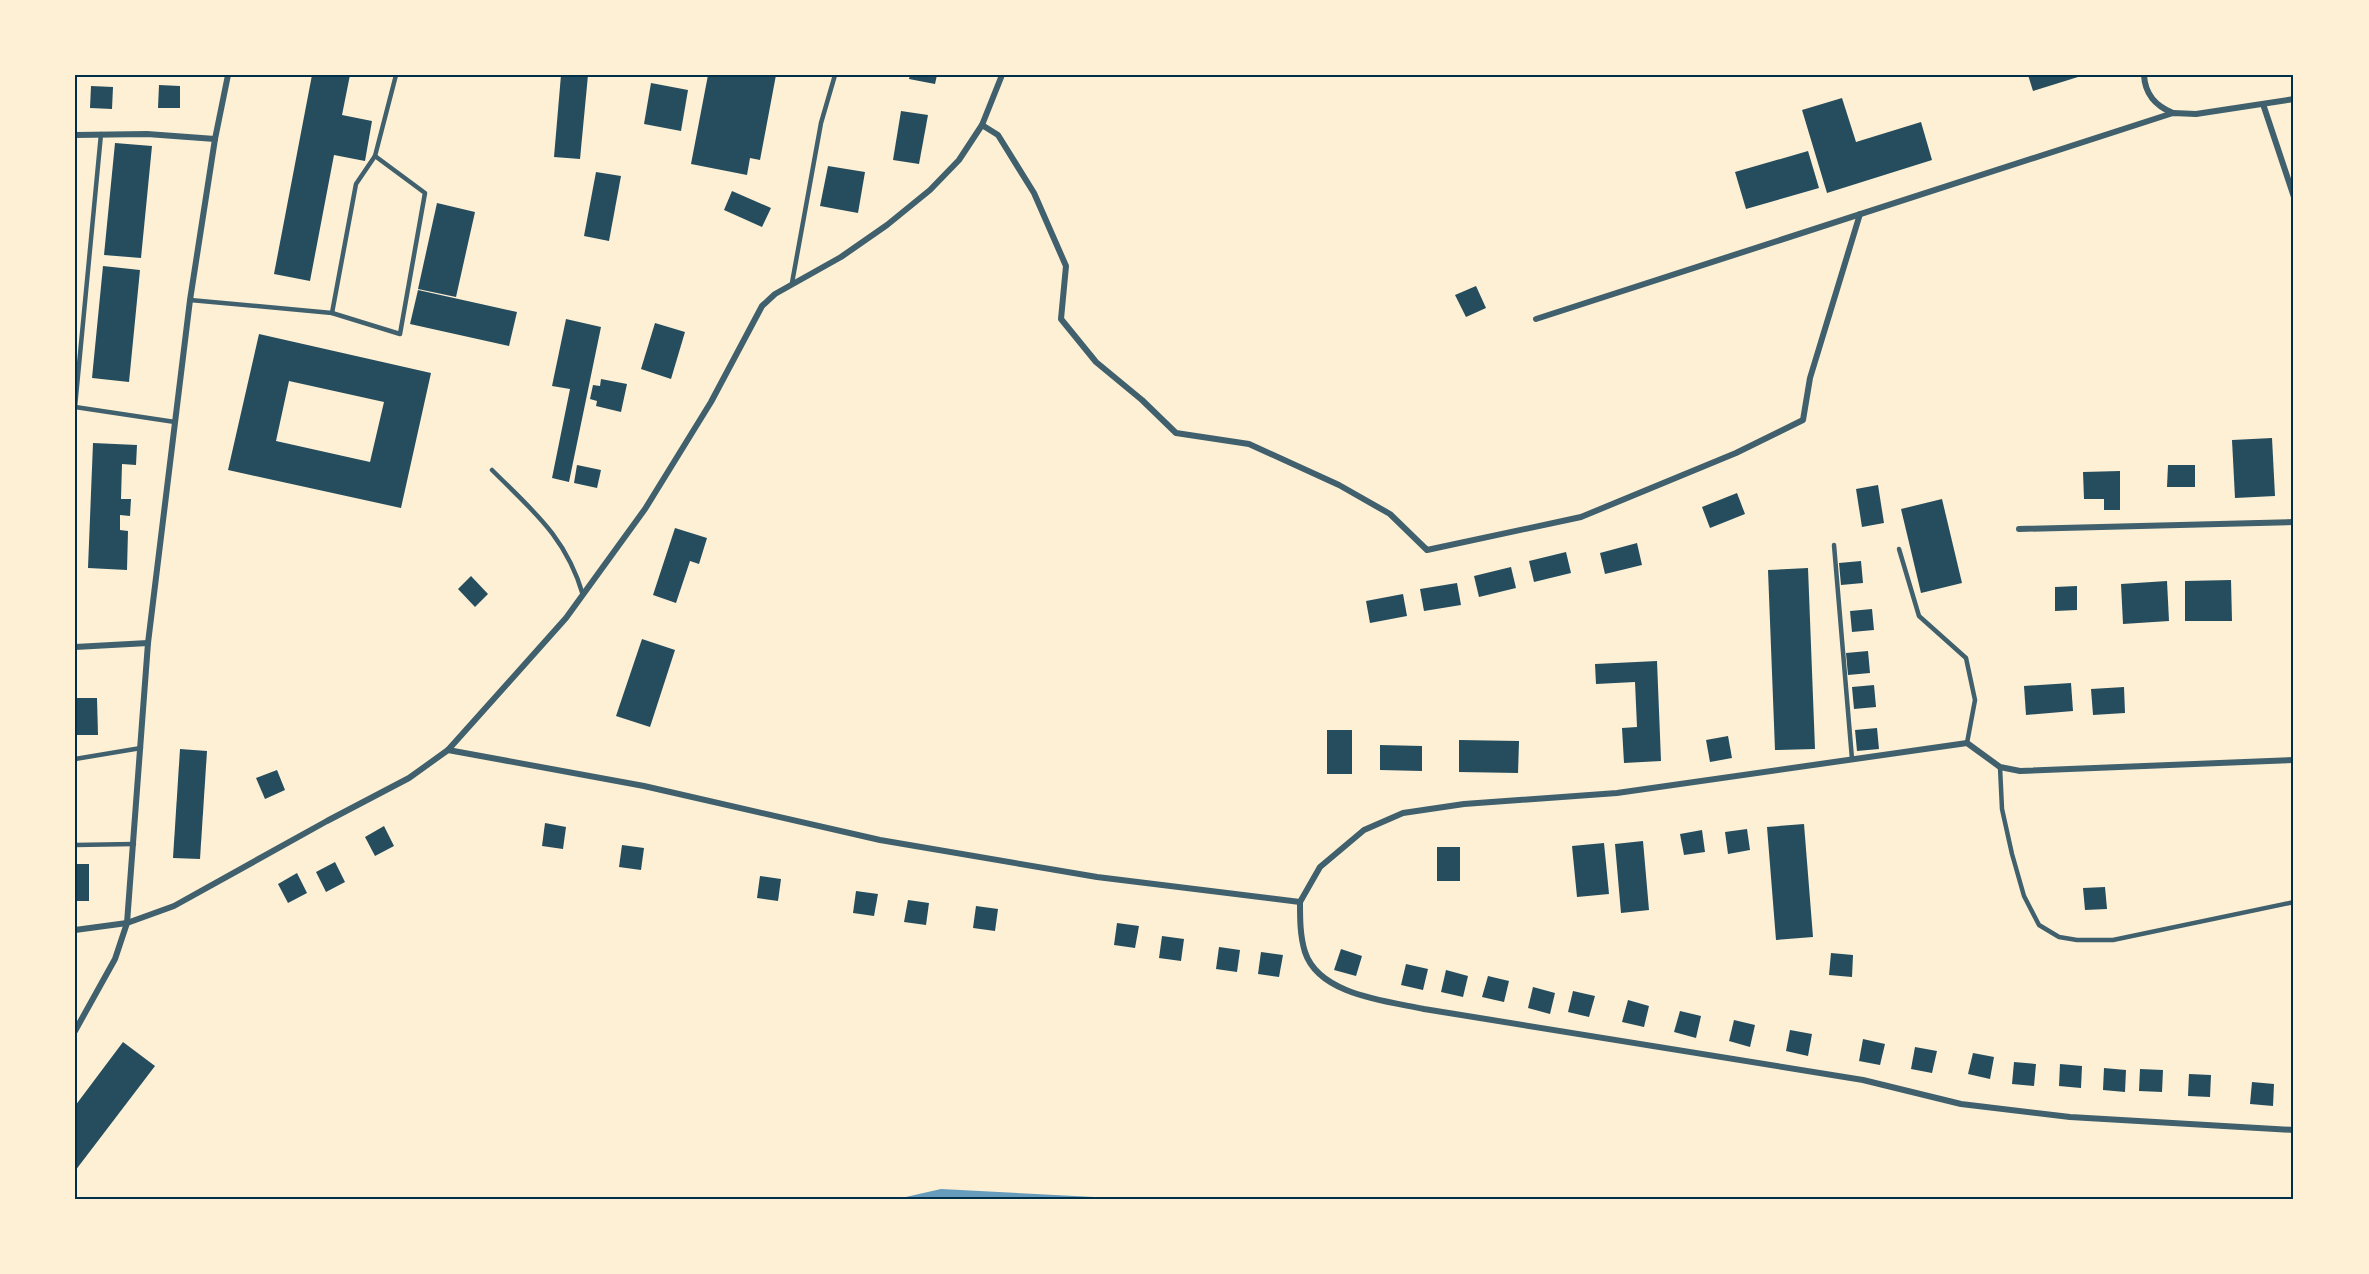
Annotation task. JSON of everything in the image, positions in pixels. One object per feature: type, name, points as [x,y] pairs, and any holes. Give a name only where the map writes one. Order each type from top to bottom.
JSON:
[{"type":"street","points":[[75,1031],[115,959],[127,923],[148,643],[189,300],[215,139],[228,75]]},
{"type":"street","points":[[75,930],[127,923],[174,906],[211,888],[327,821],[409,778],[448,750],[566,618],[645,508],[711,402],[762,306],[792,283],[841,257],[930,190],[959,159],[982,125],[1002,75]]},
{"type":"street","points":[[2144,75],[2149,96],[2159,107],[2173,113]]},
{"type":"street","points":[[1536,320],[2173,113],[2196,114],[2294,99]]},
{"type":"street","points":[[2263,104],[2294,197]]},
{"type":"street","points":[[982,125],[998,135],[1034,193],[1066,266],[1061,319],[1096,362],[1142,400],[1176,434],[1249,444],[1339,485],[1390,514],[1427,550],[1581,517],[1736,453],[1803,420],[1810,378],[1860,214]]},
{"type":"street","points":[[75,135],[147,134],[215,139]]},
{"type":"street","points":[[2019,529],[2294,522]]},
{"type":"street","points":[[75,647],[148,643]]},
{"type":"street","points":[[2294,760],[2019,771],[2000,767],[1967,743],[1617,793],[1464,804],[1403,813],[1364,830],[1320,867],[1300,902],[1301,929],[1306,954],[1323,979],[1355,994],[1424,1009],[1863,1080],[1961,1104],[2070,1117],[2294,1130]]},
{"type":"street","points":[[448,750],[644,786],[880,840],[1098,877],[1300,902]]},
{"type":"lane","points":[[332,313],[356,184],[375,156],[396,75]]},
{"type":"lane","points":[[792,283],[821,123],[835,75]]},
{"type":"lane","points":[[101,134],[75,407],[175,422]]},
{"type":"lane","points":[[189,300],[332,313],[400,334],[425,193],[375,156]]},
{"type":"lane","points":[[492,470],[539,516],[562,545],[576,569],[583,595]]},
{"type":"lane","points":[[1834,545],[1852,759]]},
{"type":"lane","points":[[1899,549],[1919,616],[1966,658],[1976,700],[1967,743]]},
{"type":"lane","points":[[75,759],[141,748]]},
{"type":"lane","points":[[2000,767],[2002,808],[2024,896],[2040,925],[2060,937],[2113,940],[2294,902]]},
{"type":"lane","points":[[75,845],[134,844]]},
{"type":"water","points":[[941,1189],[1133,1199],[897,1199]]},
{"type":"building","points":[[312,75],[350,75],[342,115],[372,121],[365,161],[334,155],[310,281],[274,274]]},
{"type":"building","points":[[561,75],[588,75],[580,159],[554,157]]},
{"type":"building","points":[[708,75],[776,75],[760,160],[750,158],[747,175],[691,164]]},
{"type":"building","points":[[910,75],[937,75],[935,84],[909,79]]},
{"type":"building","points":[[2028,75],[2077,75],[2078,77],[2033,91]]},
{"type":"building","points":[[651,83],[688,90],[681,131],[644,124]]},
{"type":"building","points":[[159,85],[180,86],[180,108],[158,108]]},
{"type":"building","points":[[91,86],[113,87],[112,109],[90,108]]},
{"type":"building","points":[[1842,98],[1856,142],[1921,122],[1932,160],[1827,193],[1802,110]]},
{"type":"building","points":[[901,111],[928,115],[919,164],[893,160]]},
{"type":"building","points":[[115,143],[152,146],[141,258],[104,255]]},
{"type":"building","points":[[1808,151],[1819,188],[1746,209],[1735,172]]},
{"type":"building","points":[[828,166],[865,172],[858,213],[820,206]]},
{"type":"building","points":[[596,172],[621,176],[609,241],[584,236]]},
{"type":"building","points":[[732,191],[771,208],[762,227],[724,210]]},
{"type":"building","points":[[437,203],[475,212],[456,297],[418,289]]},
{"type":"building","points":[[103,266],[140,270],[129,382],[92,378]]},
{"type":"building","points":[[1476,286],[1486,308],[1466,317],[1455,295]]},
{"type":"building","points":[[418,290],[517,312],[509,346],[410,324]]},
{"type":"building","points":[[566,319],[601,327],[569,482],[552,478],[570,389],[552,386]]},
{"type":"building","points":[[655,323],[685,332],[671,379],[641,369]]},
{"type":"building","points":[[259,334],[431,373],[401,508],[228,470]],"holes":[[[289,381],[384,402],[370,462],[276,441]]]},
{"type":"building","points":[[601,379],[627,384],[621,412],[596,406],[597,401],[590,399],[593,385],[600,386]]},
{"type":"building","points":[[2272,438],[2275,496],[2235,498],[2232,440]]},
{"type":"building","points":[[93,443],[137,445],[136,465],[122,464],[121,499],[131,499],[130,516],[120,515],[120,530],[128,531],[127,570],[88,568]]},
{"type":"building","points":[[577,465],[601,470],[597,488],[574,483]]},
{"type":"building","points":[[2168,465],[2195,465],[2195,487],[2167,487]]},
{"type":"building","points":[[2120,471],[2120,510],[2104,510],[2104,499],[2084,499],[2083,472]]},
{"type":"building","points":[[1878,485],[1884,523],[1862,527],[1856,489]]},
{"type":"building","points":[[1737,493],[1745,514],[1710,528],[1702,507]]},
{"type":"building","points":[[1942,499],[1962,583],[1921,593],[1901,509]]},
{"type":"building","points":[[675,528],[707,538],[699,564],[690,561],[676,603],[653,595]]},
{"type":"building","points":[[1637,543],[1642,565],[1605,574],[1600,553]]},
{"type":"building","points":[[1566,552],[1571,573],[1534,582],[1529,561]]},
{"type":"building","points":[[1861,561],[1863,583],[1841,585],[1839,563]]},
{"type":"building","points":[[1511,567],[1516,588],[1479,597],[1474,576]]},
{"type":"building","points":[[1808,568],[1815,749],[1775,750],[1768,570]]},
{"type":"building","points":[[471,576],[488,594],[475,607],[458,589]]},
{"type":"building","points":[[2231,580],[2232,621],[2185,621],[2185,581]]},
{"type":"building","points":[[2167,581],[2169,621],[2123,624],[2121,584]]},
{"type":"building","points":[[1457,583],[1461,605],[1424,611],[1420,589]]},
{"type":"building","points":[[2077,586],[2077,610],[2055,611],[2055,587]]},
{"type":"building","points":[[1403,594],[1407,616],[1370,623],[1366,601]]},
{"type":"building","points":[[1872,609],[1874,630],[1852,632],[1850,611]]},
{"type":"building","points":[[642,639],[675,650],[650,727],[616,716]]},
{"type":"building","points":[[1868,651],[1870,673],[1848,675],[1846,653]]},
{"type":"building","points":[[1657,661],[1661,761],[1624,763],[1622,728],[1637,727],[1635,682],[1596,684],[1595,664]]},
{"type":"building","points":[[2071,683],[2073,711],[2026,715],[2024,686]]},
{"type":"building","points":[[1874,685],[1876,707],[1854,709],[1852,687]]},
{"type":"building","points":[[2124,687],[2125,713],[2093,715],[2091,689]]},
{"type":"building","points":[[75,698],[97,698],[98,735],[75,735]]},
{"type":"building","points":[[1877,728],[1879,749],[1857,751],[1855,730]]},
{"type":"building","points":[[1327,730],[1352,730],[1352,774],[1327,774]]},
{"type":"building","points":[[1728,736],[1732,758],[1710,762],[1706,740]]},
{"type":"building","points":[[1459,740],[1519,741],[1518,773],[1459,772]]},
{"type":"building","points":[[1380,745],[1422,746],[1422,771],[1380,770]]},
{"type":"building","points":[[180,749],[207,751],[200,859],[173,858]]},
{"type":"building","points":[[277,770],[285,790],[265,799],[256,778]]},
{"type":"building","points":[[545,823],[566,827],[563,849],[542,846]]},
{"type":"building","points":[[1804,824],[1813,937],[1776,940],[1767,827]]},
{"type":"building","points":[[384,826],[394,846],[375,856],[365,837]]},
{"type":"building","points":[[1747,829],[1750,850],[1728,854],[1725,832]]},
{"type":"building","points":[[1702,830],[1705,852],[1684,855],[1680,834]]},
{"type":"building","points":[[1643,841],[1649,910],[1621,913],[1615,844]]},
{"type":"building","points":[[1604,843],[1609,894],[1577,897],[1572,846]]},
{"type":"building","points":[[622,845],[644,848],[641,870],[619,867]]},
{"type":"building","points":[[1437,847],[1460,847],[1460,881],[1437,881]]},
{"type":"building","points":[[335,862],[345,882],[326,892],[316,872]]},
{"type":"building","points":[[75,864],[89,864],[89,901],[75,901]]},
{"type":"building","points":[[297,873],[307,893],[288,903],[278,884]]},
{"type":"building","points":[[760,876],[781,879],[778,901],[757,898]]},
{"type":"building","points":[[2105,887],[2107,909],[2085,910],[2083,888]]},
{"type":"building","points":[[856,891],[878,894],[874,916],[853,913]]},
{"type":"building","points":[[908,900],[929,903],[926,925],[904,922]]},
{"type":"building","points":[[976,906],[998,909],[995,931],[973,928]]},
{"type":"building","points":[[1117,923],[1139,926],[1135,948],[1114,945]]},
{"type":"building","points":[[1162,936],[1184,939],[1181,961],[1159,958]]},
{"type":"building","points":[[1219,947],[1240,950],[1237,972],[1216,969]]},
{"type":"building","points":[[1341,949],[1362,956],[1356,976],[1334,970]]},
{"type":"building","points":[[1261,952],[1283,955],[1279,977],[1258,974]]},
{"type":"building","points":[[1831,953],[1853,955],[1852,977],[1829,975]]},
{"type":"building","points":[[1406,964],[1428,969],[1423,990],[1401,985]]},
{"type":"building","points":[[1446,970],[1468,976],[1463,997],[1441,992]]},
{"type":"building","points":[[1488,976],[1509,981],[1504,1002],[1482,997]]},
{"type":"building","points":[[1533,987],[1555,993],[1550,1014],[1528,1008]]},
{"type":"building","points":[[1573,991],[1595,996],[1589,1017],[1568,1012]]},
{"type":"building","points":[[1628,1000],[1649,1006],[1644,1027],[1622,1022]]},
{"type":"building","points":[[1680,1011],[1701,1016],[1696,1038],[1674,1032]]},
{"type":"building","points":[[1734,1020],[1755,1025],[1750,1047],[1729,1041]]},
{"type":"building","points":[[1790,1030],[1812,1034],[1808,1056],[1786,1051]]},
{"type":"building","points":[[1863,1039],[1885,1044],[1880,1065],[1859,1061]]},
{"type":"building","points":[[123,1042],[155,1066],[75,1171],[75,1106]]},
{"type":"building","points":[[1915,1047],[1937,1051],[1932,1073],[1911,1069]]},
{"type":"building","points":[[1973,1053],[1994,1057],[1990,1079],[1968,1074]]},
{"type":"building","points":[[2014,1062],[2036,1064],[2034,1086],[2012,1084]]},
{"type":"building","points":[[2060,1064],[2082,1066],[2081,1088],[2059,1086]]},
{"type":"building","points":[[2104,1068],[2126,1070],[2125,1092],[2103,1090]]},
{"type":"building","points":[[2140,1069],[2163,1070],[2162,1092],[2139,1091]]},
{"type":"building","points":[[2189,1074],[2211,1075],[2210,1097],[2188,1096]]},
{"type":"building","points":[[2252,1082],[2274,1084],[2273,1106],[2250,1104]]}]
